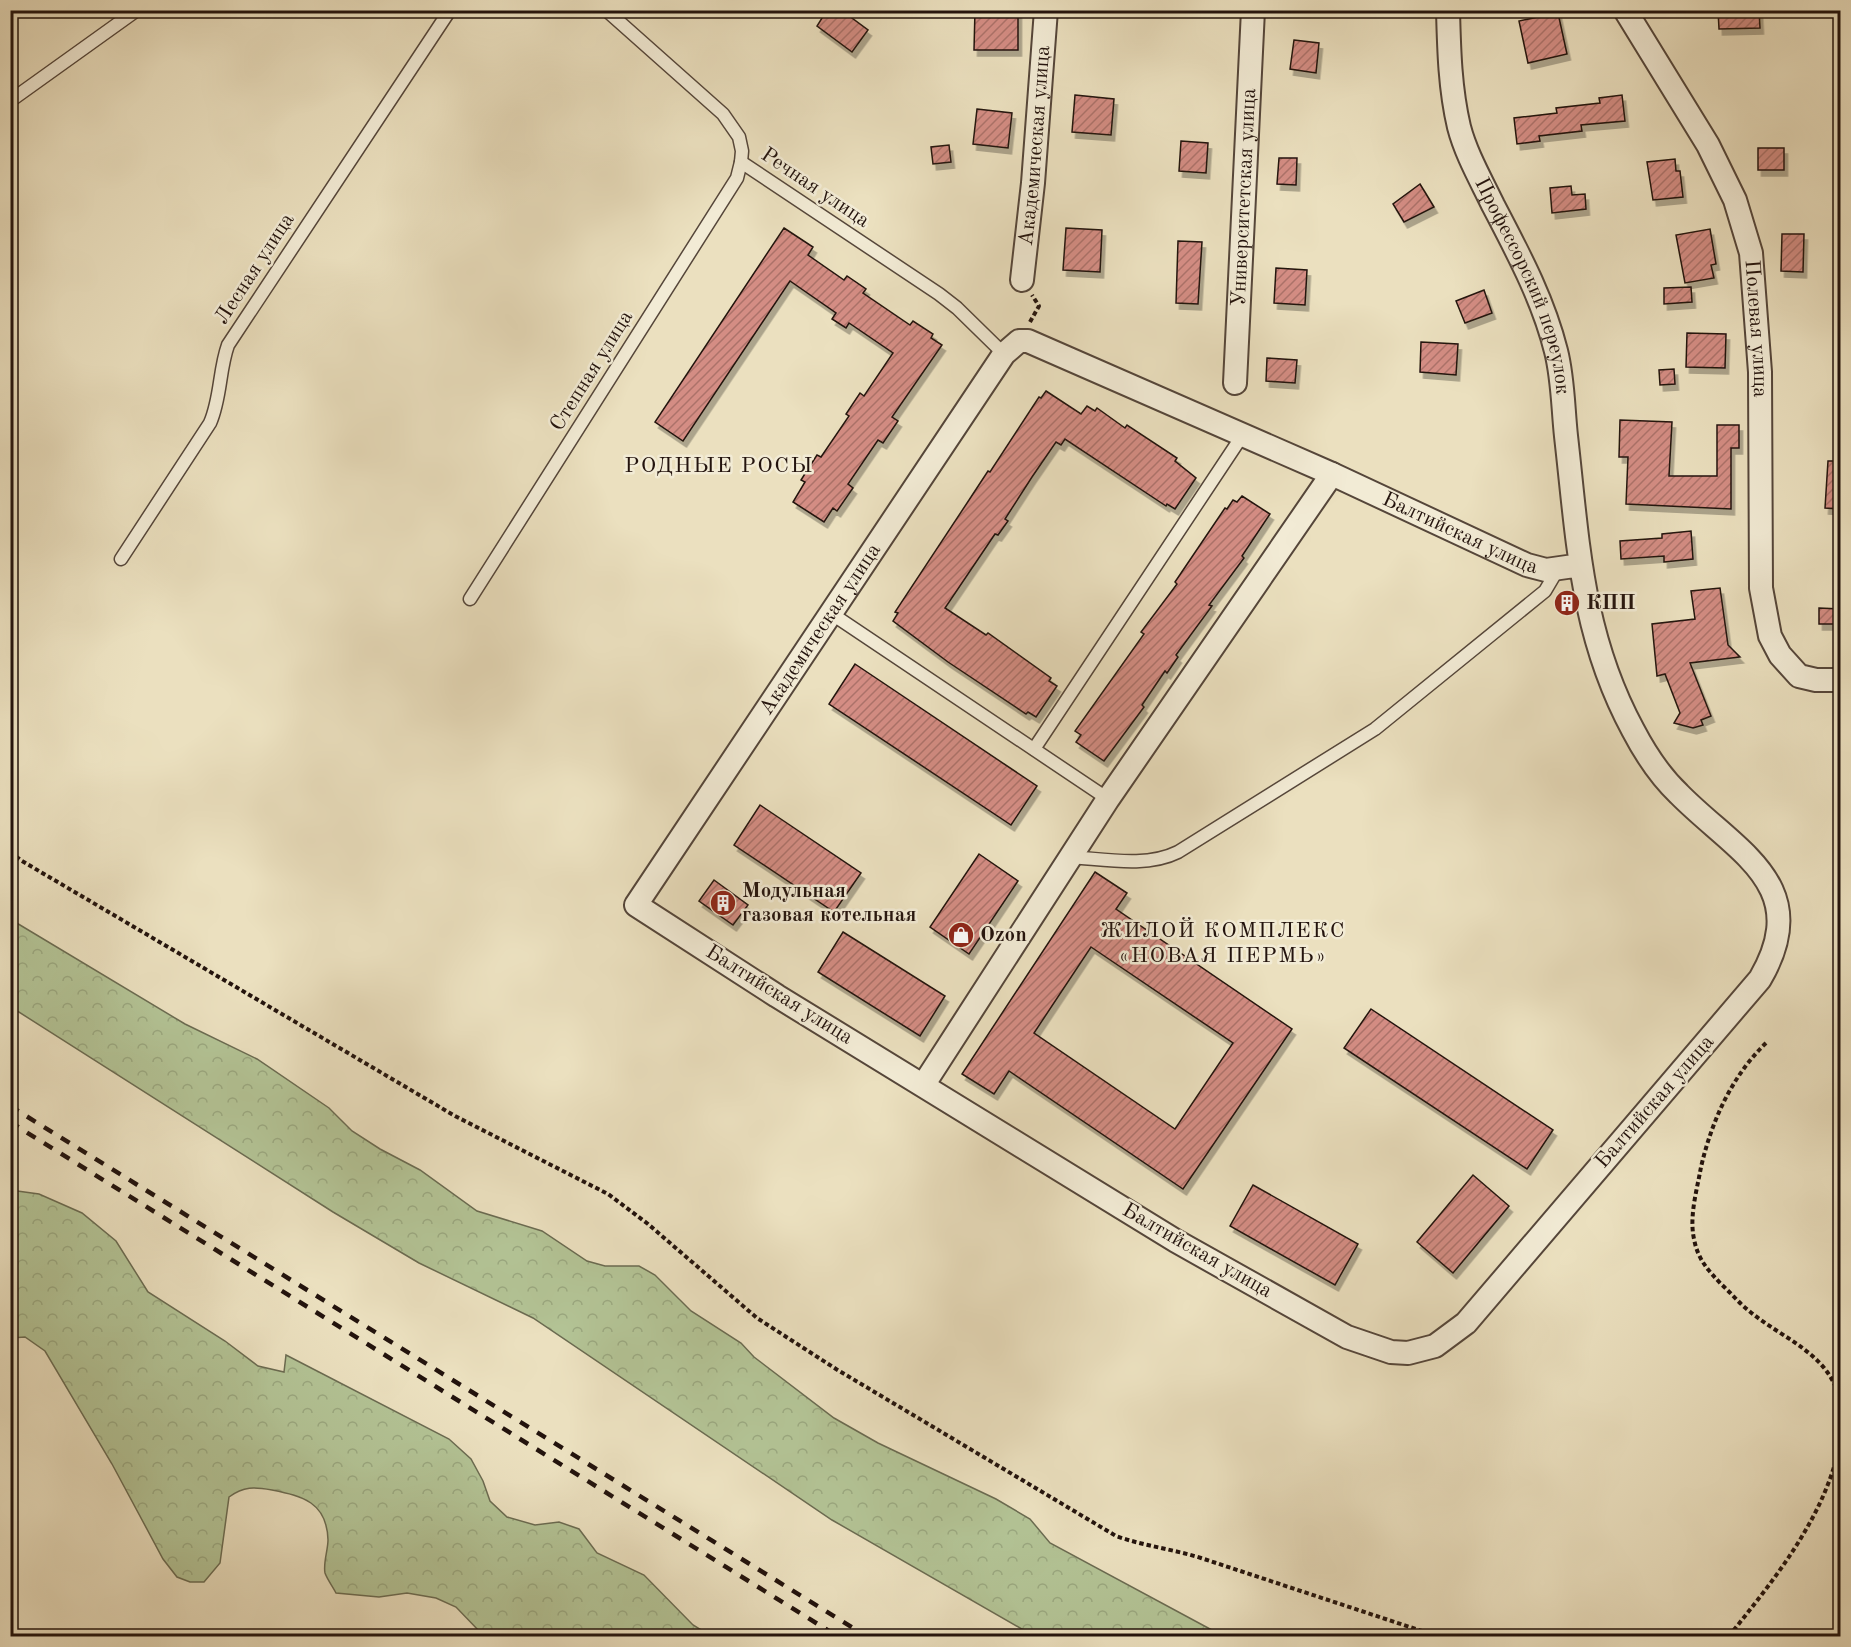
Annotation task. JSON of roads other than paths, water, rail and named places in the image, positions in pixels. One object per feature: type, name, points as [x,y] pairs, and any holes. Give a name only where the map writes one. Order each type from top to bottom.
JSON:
[{"type":"street","name":"Академическая улица","points":[[1022,280],[1033,183],[1046,10]]},
{"type":"street","name":"Университетская улица","points":[[1235,383],[1253,10]]},
{"type":"street","name":"Профессорский переулок","points":[[1448,10],[1450,78],[1460,129],[1479,177],[1546,313],[1557,356],[1581,565]]},
{"type":"street","name":"Полевая улица","points":[[1625,10],[1708,145],[1744,225],[1751,253],[1759,361],[1762,597],[1770,636],[1780,655],[1793,672],[1806,679],[1840,680]]},
{"type":"street","name":"Балтийская улица","points":[[636,905],[777,996],[924,1084],[1176,1242],[1347,1337],[1391,1352],[1408,1353],[1435,1346],[1466,1323],[1760,979],[1771,961],[1780,928],[1776,896],[1768,881],[1745,854],[1662,777],[1630,726],[1597,650],[1581,565],[1558,569],[1527,565],[1332,474],[1028,341],[1011,347]]},
{"type":"street","name":"Академическая улица","points":[[636,905],[1011,347]]},
{"type":"street","points":[[924,1084],[1108,799],[1332,474]]},
{"type":"lane","points":[[10,101],[137,10]]},
{"type":"lane","name":"Лесная улица","points":[[121,560],[210,423],[215,412],[221,370],[228,345],[450,10]]},
{"type":"lane","name":"Речная улица","points":[[606,10],[723,114],[739,137],[742,151],[741,162],[939,294],[1011,347]]},
{"type":"lane","name":"Степная улица","points":[[470,598],[737,178],[741,162]]},
{"type":"lane","points":[[1034,749],[1242,436]]},
{"type":"lane","points":[[1070,857],[1145,861],[1166,858],[1178,852],[1375,729],[1545,591],[1558,569]]},
{"type":"lane","points":[[832,614],[1108,799]]},
{"type":"railway","points":[[10,1106],[866,1636]]},
{"type":"railway","points":[[10,1122],[837,1636]]},
{"type":"place","name":"КПП","points":[[1567,603]]},
{"type":"place","name":"Модульная газовая котельная","points":[[723,903]]},
{"type":"place","name":"Ozon","points":[[961,935]]},
{"type":"district","name":"РОДНЫЕ РОСЫ","points":[[719,466]]},
{"type":"district","name":"ЖИЛОЙ КОМПЛЕКС «НОВАЯ ПЕРМЬ»","points":[[1223,944]]}]
